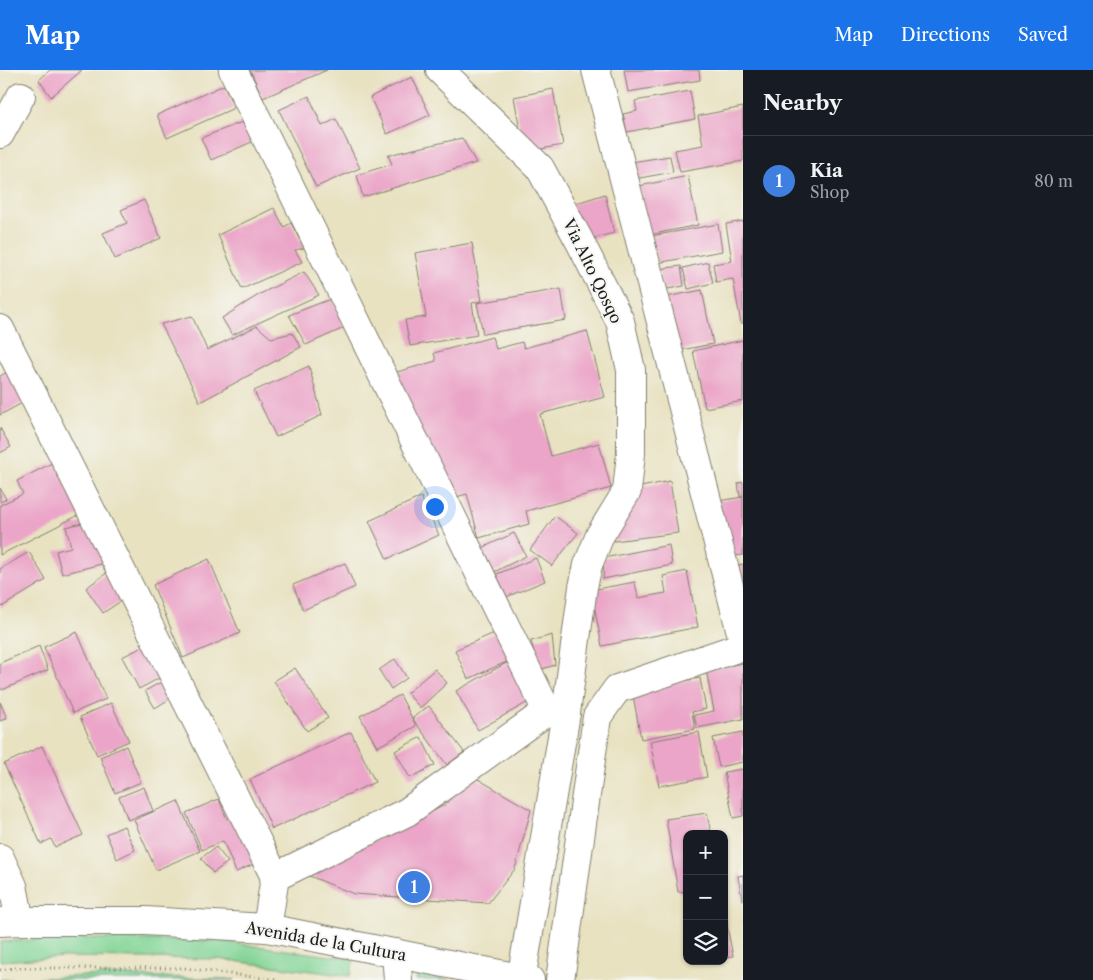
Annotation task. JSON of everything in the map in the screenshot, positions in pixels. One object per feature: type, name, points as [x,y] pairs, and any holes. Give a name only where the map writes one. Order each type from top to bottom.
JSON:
[{"type":"main road","points":[[234,70],[561,703],[407,812],[275,877]]},
{"type":"main road","name":"Via Alto Qosqo","points":[[440,70],[540,168],[620,321],[631,370],[632,453],[627,491],[600,535],[588,564],[583,587],[561,703],[524,979]]},
{"type":"main road","points":[[596,70],[743,640]]},
{"type":"main road","points":[[0,134],[20,96]]},
{"type":"main road","points":[[0,330],[275,877],[267,928]]},
{"type":"main road","points":[[560,980],[597,717],[617,690],[743,646]]},
{"type":"main road","points":[[0,858],[13,886],[10,922]]},
{"type":"main road","name":"Avenida de la Cultura","points":[[10,922],[145,921],[267,928],[524,979]]},
{"type":"main road","points":[[396,953],[398,980]]},
{"type":"path","points":[[0,970],[16,968],[184,968],[277,980]]},
{"type":"green space","points":[[65,938],[219,941],[354,959],[350,976],[217,959],[66,957],[0,961],[0,942]]},
{"type":"green space","points":[[418,973],[449,980],[416,980]]},
{"type":"green space","points":[[104,975],[225,979],[235,980],[0,980]]},
{"type":"building","points":[[50,70],[82,70],[51,97],[39,80]]},
{"type":"building","points":[[250,70],[327,70],[263,98]]},
{"type":"building","points":[[624,70],[699,70],[700,80],[628,92]]},
{"type":"building","points":[[412,77],[430,115],[387,134],[370,97]]},
{"type":"building","points":[[224,85],[234,108],[167,138],[157,115]]},
{"type":"building","points":[[553,89],[563,145],[524,152],[514,97]]},
{"type":"building","points":[[690,91],[695,119],[627,132],[623,114],[637,111],[635,101]]},
{"type":"building","points":[[309,96],[322,126],[336,119],[360,168],[316,187],[279,110]]},
{"type":"building","points":[[743,107],[743,161],[680,172],[675,150],[703,145],[698,116]]},
{"type":"building","points":[[242,122],[254,141],[211,160],[201,138]]},
{"type":"building","points":[[462,138],[476,163],[363,197],[357,175],[392,164],[388,155]]},
{"type":"building","points":[[670,156],[673,172],[634,179],[631,162]]},
{"type":"building","points":[[688,176],[698,225],[649,235],[639,186]]},
{"type":"building","points":[[605,194],[614,233],[587,240],[567,206]]},
{"type":"building","points":[[144,200],[161,238],[115,259],[103,233],[127,223],[121,210]]},
{"type":"building","points":[[274,208],[284,227],[291,223],[304,248],[295,250],[302,262],[242,289],[218,235]]},
{"type":"building","points":[[743,221],[743,323],[741,324],[733,279],[716,282],[713,264],[732,261],[726,224]]},
{"type":"building","points":[[718,224],[722,251],[657,263],[652,236]]},
{"type":"building","points":[[472,243],[482,301],[472,303],[477,335],[410,346],[405,320],[426,317],[415,253]]},
{"type":"building","points":[[708,262],[713,283],[688,289],[683,268]]},
{"type":"building","points":[[681,266],[684,286],[662,290],[659,269]]},
{"type":"building","points":[[304,272],[319,295],[232,335],[222,318],[260,294]]},
{"type":"building","points":[[561,289],[566,320],[483,334],[477,303]]},
{"type":"building","points":[[702,290],[713,344],[676,351],[666,297]]},
{"type":"building","points":[[333,298],[344,328],[306,345],[289,315]]},
{"type":"building","points":[[192,316],[207,350],[257,326],[271,338],[292,333],[301,347],[200,402],[161,324]]},
{"type":"building","points":[[587,331],[605,397],[540,414],[551,456],[599,443],[611,488],[526,511],[529,524],[479,538],[467,494],[445,500],[416,440],[397,372],[436,361],[434,353],[492,337],[496,349],[522,342],[524,348]]},
{"type":"building","points":[[743,340],[743,401],[705,408],[693,351]]},
{"type":"building","points":[[309,366],[322,415],[276,437],[254,391]]},
{"type":"building","points":[[9,371],[26,401],[0,415],[0,376]]},
{"type":"building","points":[[0,428],[11,447],[0,453]]},
{"type":"building","points":[[58,460],[85,512],[0,555],[0,505],[23,494],[17,481]]},
{"type":"building","points":[[670,481],[678,533],[614,541],[612,526],[636,488]]},
{"type":"building","points":[[743,482],[743,497],[740,497],[738,483]]},
{"type":"building","points":[[0,488],[6,499],[0,502]]},
{"type":"building","points":[[421,497],[439,535],[387,559],[369,521]]},
{"type":"building","points":[[743,497],[743,555],[726,557],[718,501]]},
{"type":"building","points":[[555,516],[578,533],[552,566],[530,550]]},
{"type":"building","points":[[94,520],[105,563],[62,574],[56,551],[71,547],[66,527]]},
{"type":"building","points":[[514,533],[526,556],[490,574],[478,550]]},
{"type":"building","points":[[669,545],[672,565],[603,579],[604,558]]},
{"type":"building","points":[[29,552],[46,580],[0,608],[0,569]]},
{"type":"building","points":[[536,558],[545,581],[501,599],[492,576]]},
{"type":"building","points":[[209,559],[240,633],[183,658],[153,585]]},
{"type":"building","points":[[345,563],[355,587],[303,610],[293,585]]},
{"type":"building","points":[[743,564],[743,618],[731,567]]},
{"type":"building","points":[[687,571],[698,627],[602,646],[591,590],[635,582],[638,598],[666,593],[663,576]]},
{"type":"building","points":[[108,572],[127,597],[103,613],[86,588]]},
{"type":"building","points":[[499,631],[511,660],[468,679],[455,650]]},
{"type":"building","points":[[77,632],[106,699],[73,713],[44,647]]},
{"type":"building","points":[[552,635],[555,665],[539,670],[531,641]]},
{"type":"building","points":[[149,644],[165,675],[139,689],[122,657]]},
{"type":"building","points":[[39,646],[48,670],[2,690],[0,686],[0,663]]},
{"type":"building","points":[[517,657],[539,696],[478,730],[456,691]]},
{"type":"building","points":[[395,659],[407,678],[391,689],[379,670]]},
{"type":"building","points":[[743,663],[743,719],[697,728],[694,715],[714,711],[706,670]]},
{"type":"building","points":[[295,668],[328,718],[307,731],[274,681]]},
{"type":"building","points":[[435,669],[447,683],[420,708],[407,693]]},
{"type":"building","points":[[700,678],[706,709],[692,712],[695,729],[641,739],[632,690]]},
{"type":"building","points":[[161,682],[171,698],[155,708],[145,691]]},
{"type":"building","points":[[400,695],[416,726],[377,747],[360,716]]},
{"type":"building","points":[[0,702],[7,718],[0,721]]},
{"type":"building","points":[[111,703],[129,741],[97,755],[80,717]]},
{"type":"building","points":[[429,706],[464,752],[447,765],[412,718]]},
{"type":"building","points":[[351,732],[375,782],[272,829],[250,779]]},
{"type":"building","points":[[699,732],[707,777],[659,786],[650,741]]},
{"type":"building","points":[[743,732],[743,762],[719,767],[713,738]]},
{"type":"building","points":[[421,737],[435,765],[410,778],[395,751]]},
{"type":"building","points":[[42,746],[83,835],[55,847],[51,839],[41,844],[4,764]]},
{"type":"building","points":[[126,746],[141,782],[115,793],[100,757]]},
{"type":"building","points":[[743,769],[743,816],[733,818],[724,772]]},
{"type":"building","points":[[471,775],[531,810],[515,869],[488,903],[354,894],[307,875],[445,805]]},
{"type":"building","points":[[144,787],[153,811],[128,820],[119,797]]},
{"type":"building","points":[[219,799],[227,819],[240,813],[254,864],[236,872],[223,841],[202,850],[186,813]]},
{"type":"building","points":[[178,801],[200,851],[156,870],[134,820]]},
{"type":"building","points":[[707,813],[710,830],[683,830],[683,891],[678,892],[666,819]]},
{"type":"building","points":[[124,826],[135,850],[117,859],[106,834]]},
{"type":"building","points":[[216,847],[228,862],[213,873],[201,858]]},
{"type":"building","points":[[743,875],[743,900],[742,900],[738,876]]},
{"type":"building","points":[[728,931],[733,956],[728,957]]},
{"type":"place","name":"Kia","points":[[414,887]]}]
